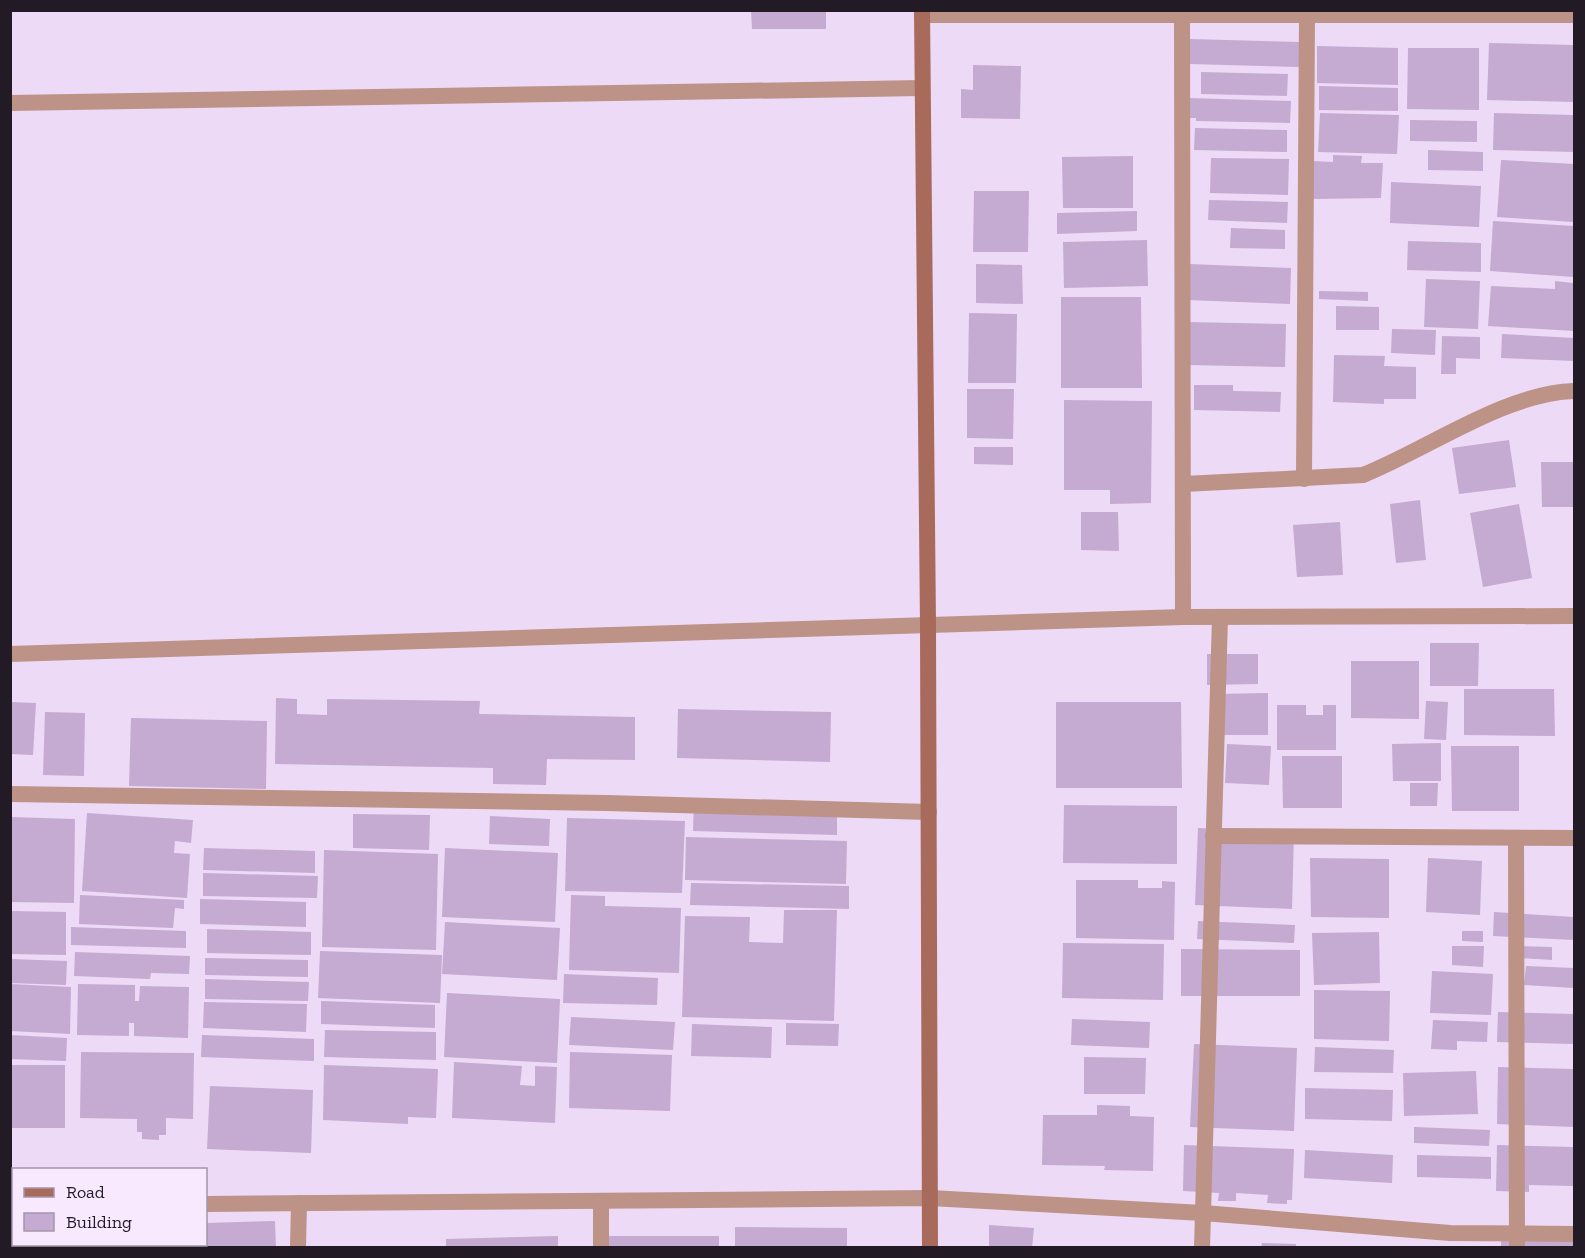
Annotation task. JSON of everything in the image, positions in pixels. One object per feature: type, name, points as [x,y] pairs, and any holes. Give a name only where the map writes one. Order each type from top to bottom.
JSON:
[{"type":"main road","points":[[922,13],[928,625],[930,1248]]},
{"type":"street","points":[[922,13],[1575,15]]},
{"type":"street","points":[[1182,14],[1183,617]]},
{"type":"street","points":[[1304,479],[1307,15]]},
{"type":"street","points":[[10,103],[922,88]]},
{"type":"street","points":[[1184,484],[1363,475],[1523,400],[1575,391]]},
{"type":"street","points":[[10,654],[1183,617],[1575,616]]},
{"type":"street","points":[[1202,1248],[1220,617]]},
{"type":"street","points":[[10,794],[607,803],[929,812]]},
{"type":"street","points":[[1213,836],[1575,838]]},
{"type":"street","points":[[1516,838],[1517,1240]]},
{"type":"street","points":[[207,1204],[930,1198],[1203,1213],[1517,1240],[1575,1234]]},
{"type":"street","points":[[601,1248],[602,1201]]},
{"type":"street","points":[[298,1248],[299,1203]]},
{"type":"building","points":[[751,10],[826,10],[826,29],[752,29]]},
{"type":"building","points":[[1190,39],[1300,42],[1299,67],[1189,64]]},
{"type":"building","points":[[1489,43],[1574,45],[1574,102],[1487,100]]},
{"type":"building","points":[[1317,46],[1398,48],[1398,85],[1317,83]]},
{"type":"building","points":[[1408,48],[1479,48],[1479,110],[1407,109]]},
{"type":"building","points":[[973,65],[1021,66],[1020,119],[961,118],[961,89],[973,90]]},
{"type":"building","points":[[1201,72],[1288,74],[1287,96],[1201,94]]},
{"type":"building","points":[[1319,86],[1398,88],[1398,111],[1319,110]]},
{"type":"building","points":[[1188,98],[1291,101],[1290,123],[1196,121],[1196,118],[1189,118]]},
{"type":"building","points":[[1320,113],[1399,115],[1397,154],[1318,152]]},
{"type":"building","points":[[1494,113],[1574,115],[1574,152],[1493,150]]},
{"type":"building","points":[[1410,120],[1477,121],[1477,142],[1410,141]]},
{"type":"building","points":[[1195,128],[1287,130],[1287,152],[1194,150]]},
{"type":"building","points":[[1428,150],[1483,152],[1483,171],[1428,170]]},
{"type":"building","points":[[1333,155],[1362,156],[1361,163],[1383,163],[1381,198],[1312,199],[1313,161],[1333,162]]},
{"type":"building","points":[[1133,156],[1133,208],[1063,208],[1062,157]]},
{"type":"building","points":[[1211,158],[1289,159],[1288,195],[1210,193]]},
{"type":"building","points":[[1501,160],[1574,164],[1573,222],[1497,217]]},
{"type":"building","points":[[1391,182],[1481,186],[1479,227],[1390,223]]},
{"type":"building","points":[[974,191],[1029,191],[1028,252],[973,252]]},
{"type":"building","points":[[1209,200],[1288,202],[1287,223],[1208,220]]},
{"type":"building","points":[[1137,211],[1137,231],[1057,234],[1057,213]]},
{"type":"building","points":[[1493,221],[1574,226],[1574,277],[1490,271]]},
{"type":"building","points":[[1231,228],[1285,230],[1285,249],[1230,248]]},
{"type":"building","points":[[1147,240],[1148,286],[1064,288],[1063,242]]},
{"type":"building","points":[[1408,241],[1481,243],[1481,272],[1407,270]]},
{"type":"building","points":[[976,264],[1022,265],[1023,304],[976,303]]},
{"type":"building","points":[[1188,264],[1291,268],[1290,304],[1187,300]]},
{"type":"building","points":[[1426,279],[1480,281],[1478,329],[1424,327]]},
{"type":"building","points":[[1555,281],[1573,283],[1574,331],[1488,326],[1491,286],[1555,289]]},
{"type":"building","points":[[1319,291],[1368,292],[1368,301],[1319,299]]},
{"type":"building","points":[[1061,297],[1141,297],[1142,388],[1061,388]]},
{"type":"building","points":[[1336,306],[1379,307],[1379,330],[1336,330]]},
{"type":"building","points":[[969,313],[1017,314],[1016,383],[968,383]]},
{"type":"building","points":[[1187,322],[1286,324],[1285,367],[1186,365]]},
{"type":"building","points":[[1392,329],[1436,330],[1435,355],[1391,353]]},
{"type":"building","points":[[1502,334],[1574,338],[1574,361],[1501,358]]},
{"type":"building","points":[[1442,336],[1480,337],[1480,359],[1456,358],[1456,374],[1441,374]]},
{"type":"building","points":[[1334,355],[1385,356],[1384,366],[1416,367],[1416,399],[1384,399],[1384,404],[1333,402]]},
{"type":"building","points":[[1194,385],[1233,385],[1233,391],[1281,392],[1280,412],[1194,410]]},
{"type":"building","points":[[967,389],[1014,389],[1013,439],[967,438]]},
{"type":"building","points":[[1064,400],[1152,401],[1151,503],[1110,504],[1110,490],[1064,490]]},
{"type":"building","points":[[1509,440],[1516,487],[1459,494],[1452,448]]},
{"type":"building","points":[[974,447],[1013,447],[1013,465],[974,464]]},
{"type":"building","points":[[1541,462],[1574,462],[1574,507],[1542,507]]},
{"type":"building","points":[[1420,500],[1426,560],[1396,563],[1390,504]]},
{"type":"building","points":[[1519,504],[1532,578],[1483,587],[1470,513]]},
{"type":"building","points":[[1081,512],[1118,512],[1119,551],[1081,550]]},
{"type":"building","points":[[1340,522],[1343,575],[1297,577],[1293,525]]},
{"type":"building","points":[[1430,643],[1479,643],[1478,686],[1430,686]]},
{"type":"building","points":[[1207,654],[1258,654],[1258,684],[1207,685]]},
{"type":"building","points":[[1351,661],[1419,661],[1419,719],[1351,718]]},
{"type":"building","points":[[1464,689],[1554,689],[1555,736],[1464,735]]},
{"type":"building","points":[[1268,693],[1268,735],[1216,735],[1216,694]]},
{"type":"building","points":[[276,698],[297,699],[297,714],[327,715],[327,699],[480,701],[479,714],[635,717],[635,760],[547,759],[546,785],[493,784],[493,768],[275,764]]},
{"type":"building","points":[[1426,701],[1448,702],[1446,740],[1424,739]]},
{"type":"building","points":[[10,702],[36,703],[33,755],[10,754]]},
{"type":"building","points":[[1056,702],[1181,702],[1182,788],[1056,788]]},
{"type":"building","points":[[1277,705],[1306,705],[1306,715],[1323,715],[1323,705],[1336,705],[1336,750],[1277,750]]},
{"type":"building","points":[[678,709],[831,712],[830,762],[677,758]]},
{"type":"building","points":[[45,712],[85,713],[84,776],[43,775]]},
{"type":"building","points":[[131,718],[267,721],[266,789],[129,786]]},
{"type":"building","points":[[1441,743],[1441,781],[1393,781],[1392,744]]},
{"type":"building","points":[[1227,744],[1271,746],[1269,785],[1225,783]]},
{"type":"building","points":[[1451,746],[1519,746],[1519,811],[1452,811]]},
{"type":"building","points":[[1282,756],[1342,756],[1342,808],[1283,808]]},
{"type":"building","points":[[1410,783],[1438,783],[1437,806],[1410,806]]},
{"type":"building","points":[[694,799],[837,815],[837,835],[693,831]]},
{"type":"building","points":[[1064,805],[1177,806],[1177,864],[1063,863]]},
{"type":"building","points":[[87,813],[193,820],[191,843],[175,841],[174,853],[190,854],[187,898],[82,891]]},
{"type":"building","points":[[353,814],[430,815],[429,850],[353,848]]},
{"type":"building","points":[[490,816],[550,819],[549,846],[489,844]]},
{"type":"building","points":[[10,817],[75,819],[74,903],[10,902]]},
{"type":"building","points":[[567,818],[685,821],[682,893],[565,891]]},
{"type":"building","points":[[1198,828],[1294,833],[1292,909],[1195,905]]},
{"type":"building","points":[[686,837],[847,841],[846,884],[685,880]]},
{"type":"building","points":[[204,848],[315,851],[315,873],[203,870]]},
{"type":"building","points":[[445,848],[558,853],[555,922],[442,917]]},
{"type":"building","points":[[324,850],[438,854],[436,950],[322,947]]},
{"type":"building","points":[[1310,858],[1389,859],[1389,918],[1311,917]]},
{"type":"building","points":[[1428,858],[1482,861],[1480,915],[1426,912]]},
{"type":"building","points":[[203,873],[318,876],[317,898],[203,896]]},
{"type":"building","points":[[1076,880],[1138,880],[1138,888],[1162,888],[1162,881],[1175,882],[1174,940],[1076,938]]},
{"type":"building","points":[[691,883],[849,886],[849,909],[690,905]]},
{"type":"building","points":[[80,895],[184,900],[184,909],[175,908],[173,928],[79,924]]},
{"type":"building","points":[[571,895],[605,896],[605,906],[681,908],[679,973],[569,970]]},
{"type":"building","points":[[200,899],[306,902],[306,927],[200,924]]},
{"type":"building","points":[[784,910],[837,910],[834,1021],[682,1017],[685,916],[750,917],[749,942],[783,943]]},
{"type":"building","points":[[10,911],[66,912],[66,955],[10,954]]},
{"type":"building","points":[[1494,912],[1574,917],[1574,940],[1493,936]]},
{"type":"building","points":[[1198,921],[1295,925],[1294,943],[1197,939]]},
{"type":"building","points":[[445,922],[560,928],[557,980],[442,974]]},
{"type":"building","points":[[71,927],[186,931],[186,948],[71,945]]},
{"type":"building","points":[[207,929],[311,932],[311,955],[207,953]]},
{"type":"building","points":[[1462,931],[1483,931],[1483,942],[1462,941]]},
{"type":"building","points":[[1379,932],[1380,983],[1314,985],[1312,933]]},
{"type":"building","points":[[1063,943],[1164,944],[1163,1000],[1062,998]]},
{"type":"building","points":[[1452,946],[1484,946],[1483,967],[1452,965]]},
{"type":"building","points":[[1519,946],[1552,947],[1552,960],[1518,958]]},
{"type":"building","points":[[1181,949],[1300,950],[1300,996],[1181,996]]},
{"type":"building","points":[[320,951],[442,955],[440,1003],[318,998]]},
{"type":"building","points":[[75,952],[190,956],[189,974],[151,973],[150,979],[74,976]]},
{"type":"building","points":[[205,958],[308,960],[308,977],[205,975]]},
{"type":"building","points":[[10,959],[67,961],[66,985],[10,983]]},
{"type":"building","points":[[1526,966],[1574,968],[1574,988],[1524,985]]},
{"type":"building","points":[[1432,971],[1493,974],[1491,1015],[1430,1013]]},
{"type":"building","points":[[564,974],[658,978],[657,1005],[563,1003]]},
{"type":"building","points":[[205,979],[309,982],[308,1001],[205,999]]},
{"type":"building","points":[[10,984],[71,987],[70,1034],[10,1031]]},
{"type":"building","points":[[78,984],[135,985],[135,1001],[139,1001],[140,986],[189,987],[188,1038],[134,1036],[134,1023],[129,1023],[129,1036],[77,1035]]},
{"type":"building","points":[[1314,990],[1390,991],[1389,1041],[1314,1039]]},
{"type":"building","points":[[447,993],[560,999],[557,1063],[444,1057]]},
{"type":"building","points":[[321,1001],[435,1005],[435,1028],[321,1024]]},
{"type":"building","points":[[204,1002],[307,1004],[306,1032],[203,1028]]},
{"type":"building","points":[[1498,1012],[1574,1014],[1574,1044],[1497,1042]]},
{"type":"building","points":[[571,1017],[675,1022],[673,1050],[569,1045]]},
{"type":"building","points":[[1072,1019],[1150,1022],[1149,1048],[1071,1045]]},
{"type":"building","points":[[1433,1020],[1488,1022],[1487,1042],[1457,1041],[1457,1050],[1431,1049]]},
{"type":"building","points":[[786,1023],[839,1024],[838,1046],[786,1045]]},
{"type":"building","points":[[692,1024],[772,1027],[771,1058],[691,1056]]},
{"type":"building","points":[[325,1030],[436,1032],[436,1060],[324,1057]]},
{"type":"building","points":[[10,1035],[67,1038],[66,1061],[10,1059]]},
{"type":"building","points":[[202,1035],[314,1039],[314,1061],[201,1057]]},
{"type":"building","points":[[1194,1044],[1297,1048],[1294,1131],[1190,1127]]},
{"type":"building","points":[[1315,1047],[1394,1050],[1393,1073],[1314,1072]]},
{"type":"building","points":[[81,1052],[194,1053],[193,1119],[166,1118],[166,1135],[159,1135],[159,1140],[142,1139],[142,1132],[137,1132],[137,1119],[80,1118]]},
{"type":"building","points":[[570,1052],[672,1055],[670,1111],[569,1108]]},
{"type":"building","points":[[1084,1057],[1146,1058],[1145,1094],[1084,1094]]},
{"type":"building","points":[[454,1062],[522,1066],[520,1085],[535,1086],[535,1066],[557,1067],[555,1123],[452,1118]]},
{"type":"building","points":[[10,1065],[65,1065],[65,1128],[10,1128]]},
{"type":"building","points":[[324,1065],[438,1069],[436,1118],[408,1117],[408,1124],[323,1120]]},
{"type":"building","points":[[1498,1067],[1574,1069],[1574,1127],[1497,1124]]},
{"type":"building","points":[[1476,1071],[1478,1114],[1404,1116],[1403,1073]]},
{"type":"building","points":[[210,1086],[313,1090],[311,1153],[207,1149]]},
{"type":"building","points":[[1305,1088],[1393,1090],[1392,1121],[1305,1119]]},
{"type":"building","points":[[1097,1105],[1130,1106],[1130,1116],[1154,1117],[1153,1171],[1104,1170],[1105,1166],[1042,1165],[1043,1115],[1097,1115]]},
{"type":"building","points":[[1414,1127],[1490,1130],[1489,1146],[1414,1143]]},
{"type":"building","points":[[1184,1145],[1294,1149],[1292,1200],[1287,1200],[1287,1204],[1267,1203],[1268,1195],[1236,1193],[1236,1201],[1218,1201],[1219,1193],[1183,1191]]},
{"type":"building","points":[[1497,1145],[1574,1147],[1574,1186],[1529,1185],[1529,1192],[1496,1191]]},
{"type":"building","points":[[1305,1150],[1393,1155],[1392,1183],[1304,1178]]},
{"type":"building","points":[[1417,1155],[1491,1157],[1491,1179],[1417,1177]]},
{"type":"building","points":[[275,1221],[276,1248],[164,1248],[164,1246],[207,1246],[207,1223]]},
{"type":"building","points":[[989,1225],[1034,1228],[1032,1248],[989,1248]]},
{"type":"building","points":[[735,1227],[847,1228],[847,1248],[735,1248]]},
{"type":"building","points":[[558,1236],[558,1248],[446,1248],[446,1239]]},
{"type":"building","points":[[608,1236],[719,1236],[719,1248],[608,1248]]},
{"type":"building","points":[[1501,1238],[1574,1241],[1574,1248],[1501,1248]]},
{"type":"building","points":[[1262,1243],[1296,1244],[1296,1248],[1261,1248]]}]
